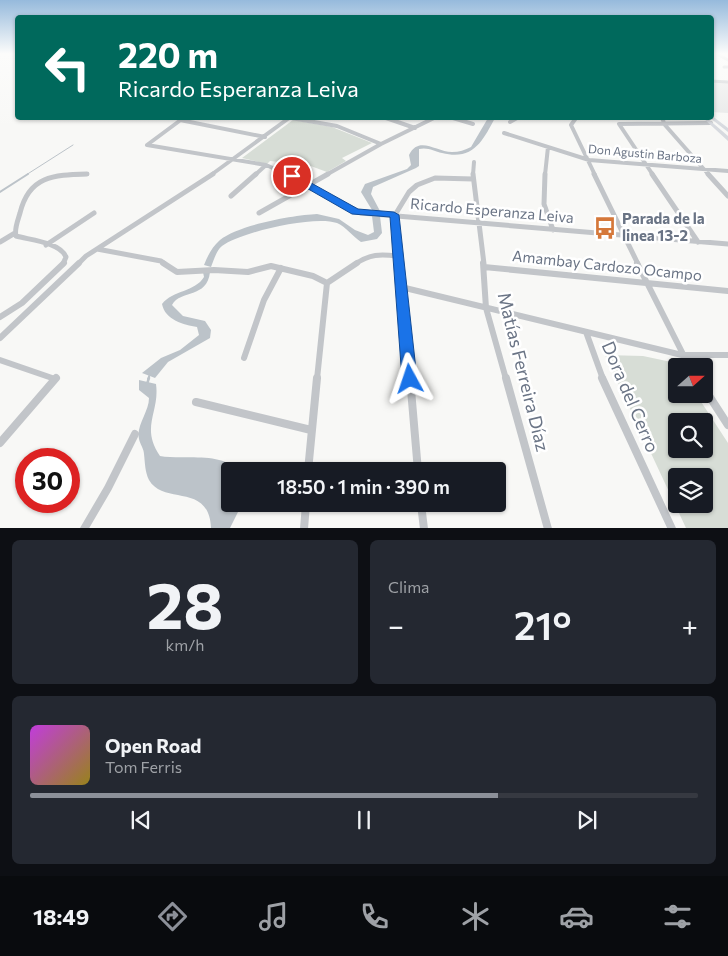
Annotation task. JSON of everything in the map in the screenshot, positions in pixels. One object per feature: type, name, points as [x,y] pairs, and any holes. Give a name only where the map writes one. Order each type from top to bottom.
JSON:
[{"type":"street","points":[[714,81],[728,82]]},
{"type":"street","points":[[714,119],[728,131]]},
{"type":"street","name":"Ricardo Esperanza Leiva","points":[[181,120],[147,145],[266,165],[311,184],[356,212],[728,244]]},
{"type":"street","points":[[187,120],[265,137]]},
{"type":"street","points":[[0,338],[86,256],[236,159],[287,120]]},
{"type":"street","points":[[302,120],[337,126],[381,144]]},
{"type":"street","points":[[392,120],[413,127],[429,120]]},
{"type":"street","points":[[259,213],[424,120]]},
{"type":"street","points":[[460,120],[473,124]]},
{"type":"street","points":[[510,122],[514,120]]},
{"type":"street","points":[[575,120],[571,125],[572,128],[684,358]]},
{"type":"street","points":[[663,120],[665,125],[728,196]]},
{"type":"street","points":[[707,120],[728,139]]},
{"type":"street","points":[[698,242],[619,124],[711,123]]},
{"type":"street","name":"Don Agustin Barboza","points":[[504,133],[589,160],[728,171]]},
{"type":"street","points":[[548,147],[543,194],[544,204],[553,230]]},
{"type":"street","name":"Matías Ferreira Díaz","points":[[474,162],[473,179],[484,267],[486,308],[548,528]]},
{"type":"street","points":[[231,196],[266,165]]},
{"type":"street","points":[[0,242],[15,233],[27,192],[31,186],[59,176],[87,174]]},
{"type":"street","points":[[417,462],[394,215],[404,195],[434,177],[473,179]]},
{"type":"street","points":[[46,245],[94,213]]},
{"type":"street","points":[[0,318],[22,303],[63,265],[66,257],[64,252],[46,245],[22,240],[15,233]]},
{"type":"street","points":[[97,249],[161,261],[177,272],[202,270],[248,272],[265,266],[313,276],[326,283]]},
{"type":"street","points":[[326,283],[367,256],[375,254],[397,256]]},
{"type":"street","name":"Amambay Cardozo Ocampo","points":[[484,267],[728,291]]},
{"type":"street","points":[[244,358],[272,280],[281,268]]},
{"type":"street","points":[[309,462],[326,283]]},
{"type":"street","points":[[401,287],[682,355],[728,355]]},
{"type":"street","name":"Dora del Cerro","points":[[586,332],[596,365],[672,528]]},
{"type":"street","points":[[0,360],[56,378],[0,443]]},
{"type":"street","points":[[196,402],[311,430]]},
{"type":"street","points":[[713,402],[728,425]]},
{"type":"street","points":[[84,528],[108,488],[135,434]]},
{"type":"street","points":[[304,528],[305,512]]},
{"type":"street","points":[[422,512],[424,528]]},
{"type":"shaded area","points":[[714,81],[728,82],[728,113],[714,112]]},
{"type":"shaded area","points":[[293,120],[332,127],[372,143],[342,158],[346,161],[327,172],[308,165],[270,161],[267,164],[242,158]]},
{"type":"shaded area","points":[[487,120],[494,120],[481,141],[470,151],[453,155],[428,149],[419,149],[419,166],[373,187],[371,194],[380,211],[372,210],[361,192],[365,184],[407,169],[411,165],[409,155],[418,146],[423,145],[452,152],[462,151],[471,147]]},
{"type":"shaded area","points":[[317,214],[339,219],[355,230],[368,235],[374,232],[372,216],[380,216],[382,233],[377,239],[361,242],[337,223],[312,221],[278,226],[231,241],[220,248],[211,267],[204,265],[215,245],[228,235],[253,225],[295,216]]},
{"type":"shaded area","points":[[203,272],[210,272],[208,281],[204,286],[181,297],[172,305],[183,316],[205,321],[211,330],[210,338],[168,362],[155,378],[142,373],[161,358],[180,350],[199,335],[197,327],[186,325],[171,318],[162,304],[172,296],[195,286],[204,277]]},
{"type":"shaded area","points":[[605,355],[643,356],[668,361],[668,403],[702,403],[708,413],[668,413],[668,458],[713,458],[713,420],[728,443],[728,528],[686,528],[679,513],[713,513],[713,468],[668,468],[668,490]]},
{"type":"shaded area","points":[[139,380],[156,384],[156,403],[151,428],[154,446],[160,456],[212,459],[224,462],[221,462],[221,512],[238,512],[230,528],[211,528],[208,514],[203,505],[194,499],[156,488],[149,480],[139,429],[149,398],[139,390]]},
{"type":"waterway","points":[[26,175],[73,145]]},
{"type":"waterway","points":[[0,192],[28,174]]},
{"type":"waterway","points":[[148,379],[150,374]]},
{"type":"waterway","points":[[147,384],[149,378]]},
{"type":"place","name":"Parada de la linea 13-2","points":[[605,228]]},
{"type":"route","points":[[292,176],[311,184],[356,212],[394,215],[410,379]]}]
